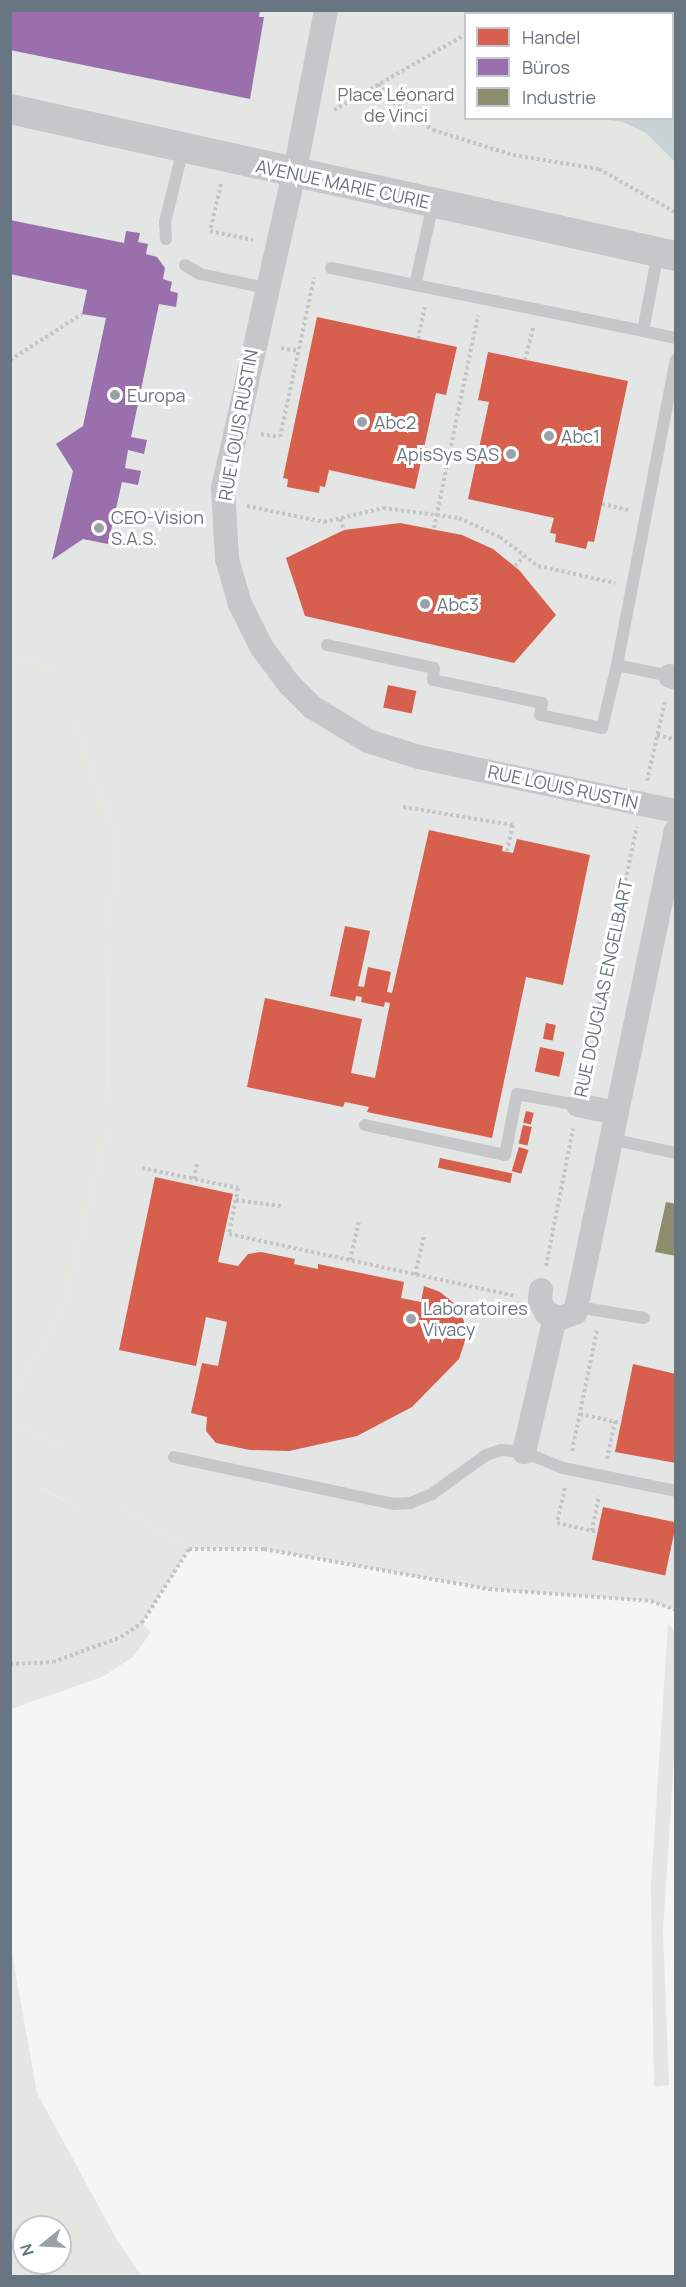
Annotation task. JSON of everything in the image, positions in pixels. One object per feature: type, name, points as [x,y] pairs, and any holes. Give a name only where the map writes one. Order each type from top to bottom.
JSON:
[{"type":"street","name":"RUE LOUIS RUSTIN","points":[[326,10],[294,173],[234,429],[223,501],[227,559],[235,591],[253,632],[276,669],[312,706],[339,725],[368,741],[419,758],[675,811]]},
{"type":"street","name":"AVENUE MARIE CURIE","points":[[10,109],[667,254]]},
{"type":"street","points":[[524,1452],[545,1303],[570,1316],[577,1307],[675,831]]},
{"type":"street","points":[[578,1105],[616,1113]]},
{"type":"lane","points":[[166,239],[165,222],[183,148]]},
{"type":"lane","points":[[415,285],[433,204]]},
{"type":"lane","points":[[643,331],[667,254]]},
{"type":"lane","points":[[185,265],[200,274],[266,288]]},
{"type":"lane","points":[[331,268],[675,338]]},
{"type":"lane","points":[[327,645],[434,668],[433,680],[542,703],[540,715],[602,728],[617,665],[675,360]]},
{"type":"lane","points":[[617,665],[673,677]]},
{"type":"lane","points":[[365,1125],[505,1155],[518,1094],[578,1105]]},
{"type":"lane","points":[[611,1139],[675,1154]]},
{"type":"lane","points":[[577,1307],[644,1318]]},
{"type":"lane","points":[[174,1457],[403,1504],[432,1494],[486,1455],[501,1450],[524,1452],[569,1469],[675,1491]]},
{"type":"path","points":[[308,108],[327,113],[464,35]]},
{"type":"path","points":[[378,84],[393,102],[433,130],[513,155],[599,170],[675,213]]},
{"type":"path","points":[[222,179],[210,231],[277,245]]},
{"type":"path","points":[[234,429],[280,437],[316,269]]},
{"type":"path","points":[[418,339],[425,303]]},
{"type":"path","points":[[10,360],[82,314]]},
{"type":"path","points":[[434,528],[478,315]]},
{"type":"path","points":[[525,360],[533,326]]},
{"type":"path","points":[[423,449],[477,459]]},
{"type":"path","points":[[223,501],[324,522],[383,508],[438,513],[490,532],[538,566],[620,584]]},
{"type":"path","points":[[602,504],[634,511]]},
{"type":"path","points":[[340,519],[344,530]]},
{"type":"path","points":[[515,566],[524,556]]},
{"type":"path","name":"RUE DOUGLAS ENGELBART","points":[[545,1303],[578,1105],[657,735],[673,677]]},
{"type":"path","points":[[657,735],[675,740]]},
{"type":"path","points":[[403,807],[513,825],[507,852]]},
{"type":"path","points":[[194,1179],[197,1163]]},
{"type":"path","points":[[142,1168],[238,1188],[229,1234],[545,1303]]},
{"type":"path","points":[[236,1200],[281,1206]]},
{"type":"path","points":[[350,1260],[359,1222]]},
{"type":"path","points":[[415,1275],[424,1236]]},
{"type":"path","points":[[598,1532],[557,1523],[601,1311]]},
{"type":"path","points":[[580,1414],[621,1423]]},
{"type":"path","points":[[10,1664],[53,1662],[121,1637],[142,1623],[189,1549],[264,1549],[489,1589],[651,1601],[675,1610]]},
{"type":"shaded area","points":[[562,10],[675,11],[675,162],[646,133],[623,122],[610,120],[674,120],[674,12],[559,12]]},
{"type":"shaded area","points":[[11,11],[675,11],[675,1610],[651,1601],[489,1589],[264,1549],[189,1549],[122,1507],[79,1508],[40,1487],[60,1446],[11,1423],[11,1398],[63,1310],[107,1132],[108,924],[119,844],[76,728],[85,680],[11,655]]},
{"type":"green space","name":"Place Léonard de Vinci","points":[[341,11],[675,11],[675,239],[344,166],[333,159],[321,129]]},
{"type":"green space","points":[[11,655],[86,680],[76,728],[119,844],[108,924],[107,1132],[63,1310],[11,1398]]},
{"type":"green space","points":[[11,1423],[60,1446],[41,1488],[79,1508],[85,1499],[122,1507],[189,1549],[142,1623],[151,1632],[133,1657],[102,1677],[11,1709]]},
{"type":"green space","points":[[668,1624],[676,1632],[676,1727],[663,1931],[669,2085],[654,2087],[651,1886]]},
{"type":"green space","points":[[11,1948],[37,2093],[117,2240],[142,2276],[11,2276]]},
{"type":"building: Handel","name":"Abc2","points":[[317,317],[457,347],[446,395],[436,393],[415,489],[329,470],[325,487],[320,486],[319,493],[287,487],[288,479],[283,478]]},
{"type":"building: Handel","name":"Abc1","points":[[488,352],[628,381],[594,542],[588,541],[586,549],[555,542],[556,534],[550,533],[554,518],[468,499],[489,402],[478,400]]},
{"type":"building: Handel","name":"Abc3","points":[[400,523],[462,535],[493,549],[519,570],[556,615],[514,663],[305,616],[286,558],[344,530]]},
{"type":"building: Handel","points":[[388,685],[416,691],[412,714],[383,707]]},
{"type":"building: Handel","points":[[429,830],[503,846],[502,851],[513,853],[517,839],[590,855],[563,985],[526,977],[492,1138],[367,1112],[369,1107],[345,1102],[343,1107],[247,1087],[265,998],[362,1019],[351,1073],[375,1078],[390,1003],[385,1002],[384,1007],[361,1002],[362,997],[356,996],[355,1001],[330,996],[345,926],[370,931],[358,986],[364,987],[368,967],[391,972],[387,992],[392,993]]},
{"type":"building: Handel","points":[[546,1023],[556,1025],[553,1041],[543,1039]]},
{"type":"building: Handel","points":[[540,1047],[564,1052],[559,1077],[535,1071]]},
{"type":"building: Handel","points":[[526,1111],[534,1113],[531,1125],[523,1123]]},
{"type":"building: Handel","points":[[523,1125],[532,1127],[527,1146],[519,1144]]},
{"type":"building: Handel","points":[[519,1147],[529,1150],[521,1174],[512,1171]]},
{"type":"building: Handel","points":[[440,1158],[512,1173],[510,1183],[438,1168]]},
{"type":"building: Handel","points":[[155,1177],[233,1194],[218,1262],[238,1266],[248,1254],[261,1252],[295,1259],[294,1264],[318,1269],[318,1264],[404,1282],[401,1298],[421,1302],[424,1286],[440,1292],[455,1304],[464,1321],[465,1341],[459,1359],[412,1407],[357,1436],[289,1451],[250,1450],[216,1443],[206,1431],[207,1417],[191,1413],[202,1363],[218,1366],[227,1322],[206,1317],[196,1366],[119,1350]]},
{"type":"building: Handel","points":[[633,1364],[676,1374],[676,1463],[615,1452]]},
{"type":"building: Handel","points":[[603,1507],[676,1523],[665,1575],[592,1560]]},
{"type":"building: Büros","points":[[10,10],[260,10],[259,17],[264,17],[250,99],[10,50]]},
{"type":"building: Büros","name":"Europa","points":[[10,220],[124,243],[126,231],[140,233],[138,242],[148,244],[146,254],[157,257],[165,268],[163,279],[172,282],[170,291],[178,293],[176,307],[159,304],[131,437],[147,440],[144,454],[128,450],[125,468],[141,471],[138,485],[122,482],[108,544],[83,539],[52,560],[73,471],[56,444],[83,426],[106,318],[82,314],[87,290],[10,274]]},
{"type":"building: Industrie","points":[[666,1202],[676,1204],[676,1256],[655,1252]]},
{"type":"place","name":"Europa","points":[[115,395]]},
{"type":"place","name":"Abc2","points":[[362,422]]},
{"type":"place","name":"Abc1","points":[[549,436]]},
{"type":"place","name":"ApisSys SAS","points":[[511,454]]},
{"type":"place","name":"CEO-Vision S.A.S.","points":[[99,528]]},
{"type":"place","name":"Abc3","points":[[425,604]]},
{"type":"place","name":"Laboratoires Vivacy","points":[[411,1319]]}]
